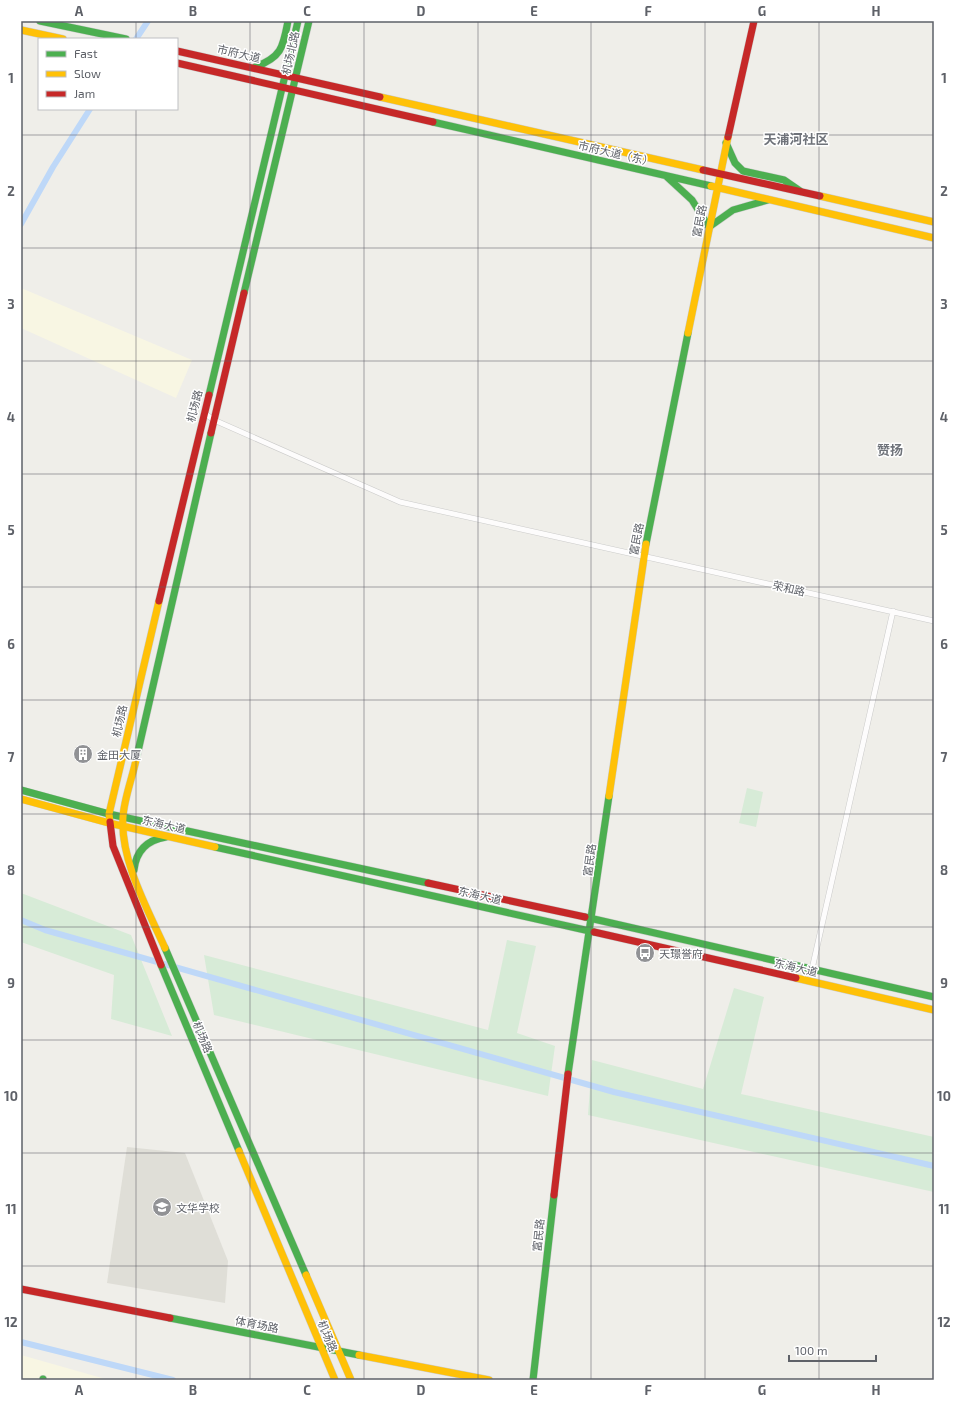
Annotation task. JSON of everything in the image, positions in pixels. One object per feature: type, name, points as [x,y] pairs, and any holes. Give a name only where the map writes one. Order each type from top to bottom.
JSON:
[{"type":"main road","points":[[40,21],[121,38]]},
{"type":"main road","points":[[253,68],[275,60],[281,52],[288,21]]},
{"type":"main road","name":"机场北路","points":[[283,87],[298,21]]},
{"type":"main road","name":"机场北路","points":[[293,89],[309,21]]},
{"type":"main road","name":"富民路","points":[[533,1380],[566,1092],[644,555],[726,143],[754,21]]},
{"type":"main road","points":[[21,30],[58,38]]},
{"type":"main road","name":"市府大道","points":[[178,51],[296,78]]},
{"type":"main road","points":[[178,64],[293,89]]},
{"type":"main road","name":"市府大道（东）","points":[[296,78],[934,222]]},
{"type":"main road","name":"机场路","points":[[283,87],[109,814],[109,823],[113,846],[149,937],[334,1380]]},
{"type":"main road","name":"市府大道（东）","points":[[293,89],[934,238]]},
{"type":"main road","name":"机场路","points":[[293,89],[214,420],[123,816],[123,826],[126,850],[160,937],[351,1380]]},
{"type":"main road","points":[[726,143],[734,163],[743,171],[784,180],[802,192]]},
{"type":"main road","points":[[666,176],[692,200],[709,227],[733,210],[769,200]]},
{"type":"main road","name":"东海大道","points":[[21,790],[109,814],[592,919],[934,997]]},
{"type":"main road","name":"东海大道","points":[[21,799],[109,823],[934,1010]]},
{"type":"main road","points":[[134,873],[137,856],[141,848],[150,841],[171,837]]},
{"type":"main road","name":"体育场路","points":[[21,1289],[489,1380]]},
{"type":"street","name":"荣和路","points":[[204,413],[214,420],[400,502],[644,555],[934,621]]},
{"type":"street","points":[[812,969],[893,611]]},
{"type":"shaded area","points":[[21,288],[192,360],[176,398],[21,328]]},
{"type":"shaded area","name":"文华学校","points":[[127,1147],[185,1153],[228,1261],[225,1303],[107,1283]]},
{"type":"shaded area","points":[[21,1355],[109,1380],[21,1380]]},
{"type":"green space","points":[[747,788],[763,792],[756,827],[739,823]]},
{"type":"green space","points":[[21,893],[131,935],[172,1036],[111,1019],[114,975],[21,942]]},
{"type":"green space","points":[[507,940],[536,946],[517,1033],[555,1046],[548,1096],[214,1015],[204,955],[488,1030]]},
{"type":"green space","points":[[734,988],[764,997],[741,1094],[934,1137],[934,1192],[588,1115],[592,1060],[703,1089]]},
{"type":"waterway","points":[[137,38],[148,21]]},
{"type":"waterway","points":[[21,224],[53,167],[89,110]]},
{"type":"waterway","points":[[21,920],[45,930],[614,1092],[934,1166]]},
{"type":"waterway","points":[[21,1342],[173,1380]]},
{"type":"traffic: fast","points":[[40,21],[121,38]]},
{"type":"traffic: fast","points":[[255,67],[271,59],[280,50],[285,38],[288,21]]},
{"type":"traffic: fast","points":[[209,395],[298,21]]},
{"type":"traffic: fast","points":[[244,293],[309,21]]},
{"type":"traffic: fast","points":[[433,122],[711,186]]},
{"type":"traffic: fast","points":[[726,143],[735,163],[743,171],[784,180],[800,191]]},
{"type":"traffic: fast","points":[[666,176],[692,200],[709,227],[733,210],[768,200]]},
{"type":"traffic: fast","points":[[646,544],[688,333]]},
{"type":"traffic: fast","points":[[136,760],[211,433]]},
{"type":"traffic: fast","points":[[21,790],[109,814],[428,883]]},
{"type":"traffic: fast","points":[[568,1074],[609,796]]},
{"type":"traffic: fast","points":[[134,870],[135,863],[140,852],[153,841],[166,837]]},
{"type":"traffic: fast","points":[[215,847],[594,932]]},
{"type":"traffic: fast","points":[[585,917],[934,997]]},
{"type":"traffic: fast","points":[[165,948],[306,1275]]},
{"type":"traffic: fast","points":[[161,965],[239,1151]]},
{"type":"traffic: fast","points":[[533,1380],[554,1195]]},
{"type":"traffic: fast","points":[[170,1318],[359,1355]]},
{"type":"traffic: slow","points":[[21,30],[58,38]]},
{"type":"traffic: slow","points":[[380,97],[703,170]]},
{"type":"traffic: slow","points":[[688,333],[728,137]]},
{"type":"traffic: slow","points":[[711,186],[934,238]]},
{"type":"traffic: slow","points":[[820,196],[934,222]]},
{"type":"traffic: slow","points":[[609,796],[646,544]]},
{"type":"traffic: slow","points":[[110,822],[109,814],[159,601]]},
{"type":"traffic: slow","points":[[136,760],[125,803],[123,833],[130,867],[136,884],[165,948]]},
{"type":"traffic: slow","points":[[21,799],[109,823],[215,847]]},
{"type":"traffic: slow","points":[[796,978],[934,1010]]},
{"type":"traffic: slow","points":[[239,1151],[335,1380]]},
{"type":"traffic: slow","points":[[306,1275],[351,1380]]},
{"type":"traffic: slow","points":[[359,1355],[489,1380]]},
{"type":"traffic: jam","points":[[728,137],[754,21]]},
{"type":"traffic: jam","points":[[178,51],[380,97]]},
{"type":"traffic: jam","points":[[178,63],[433,122]]},
{"type":"traffic: jam","points":[[703,170],[820,196]]},
{"type":"traffic: jam","points":[[211,433],[244,293]]},
{"type":"traffic: jam","points":[[159,601],[209,395]]},
{"type":"traffic: jam","points":[[110,822],[113,846],[161,965]]},
{"type":"traffic: jam","points":[[428,883],[585,917]]},
{"type":"traffic: jam","points":[[594,932],[796,978]]},
{"type":"traffic: jam","points":[[554,1195],[568,1074]]},
{"type":"traffic: jam","points":[[21,1289],[170,1318]]},
{"type":"place","name":"金田大厦","points":[[83,754]]},
{"type":"place","name":"天璟誉府","points":[[645,953]]},
{"type":"place","name":"文华学校","points":[[162,1207]]},
{"type":"district","name":"天浦河社区","points":[[796,139]]},
{"type":"district","name":"赞扬","points":[[890,450]]}]
